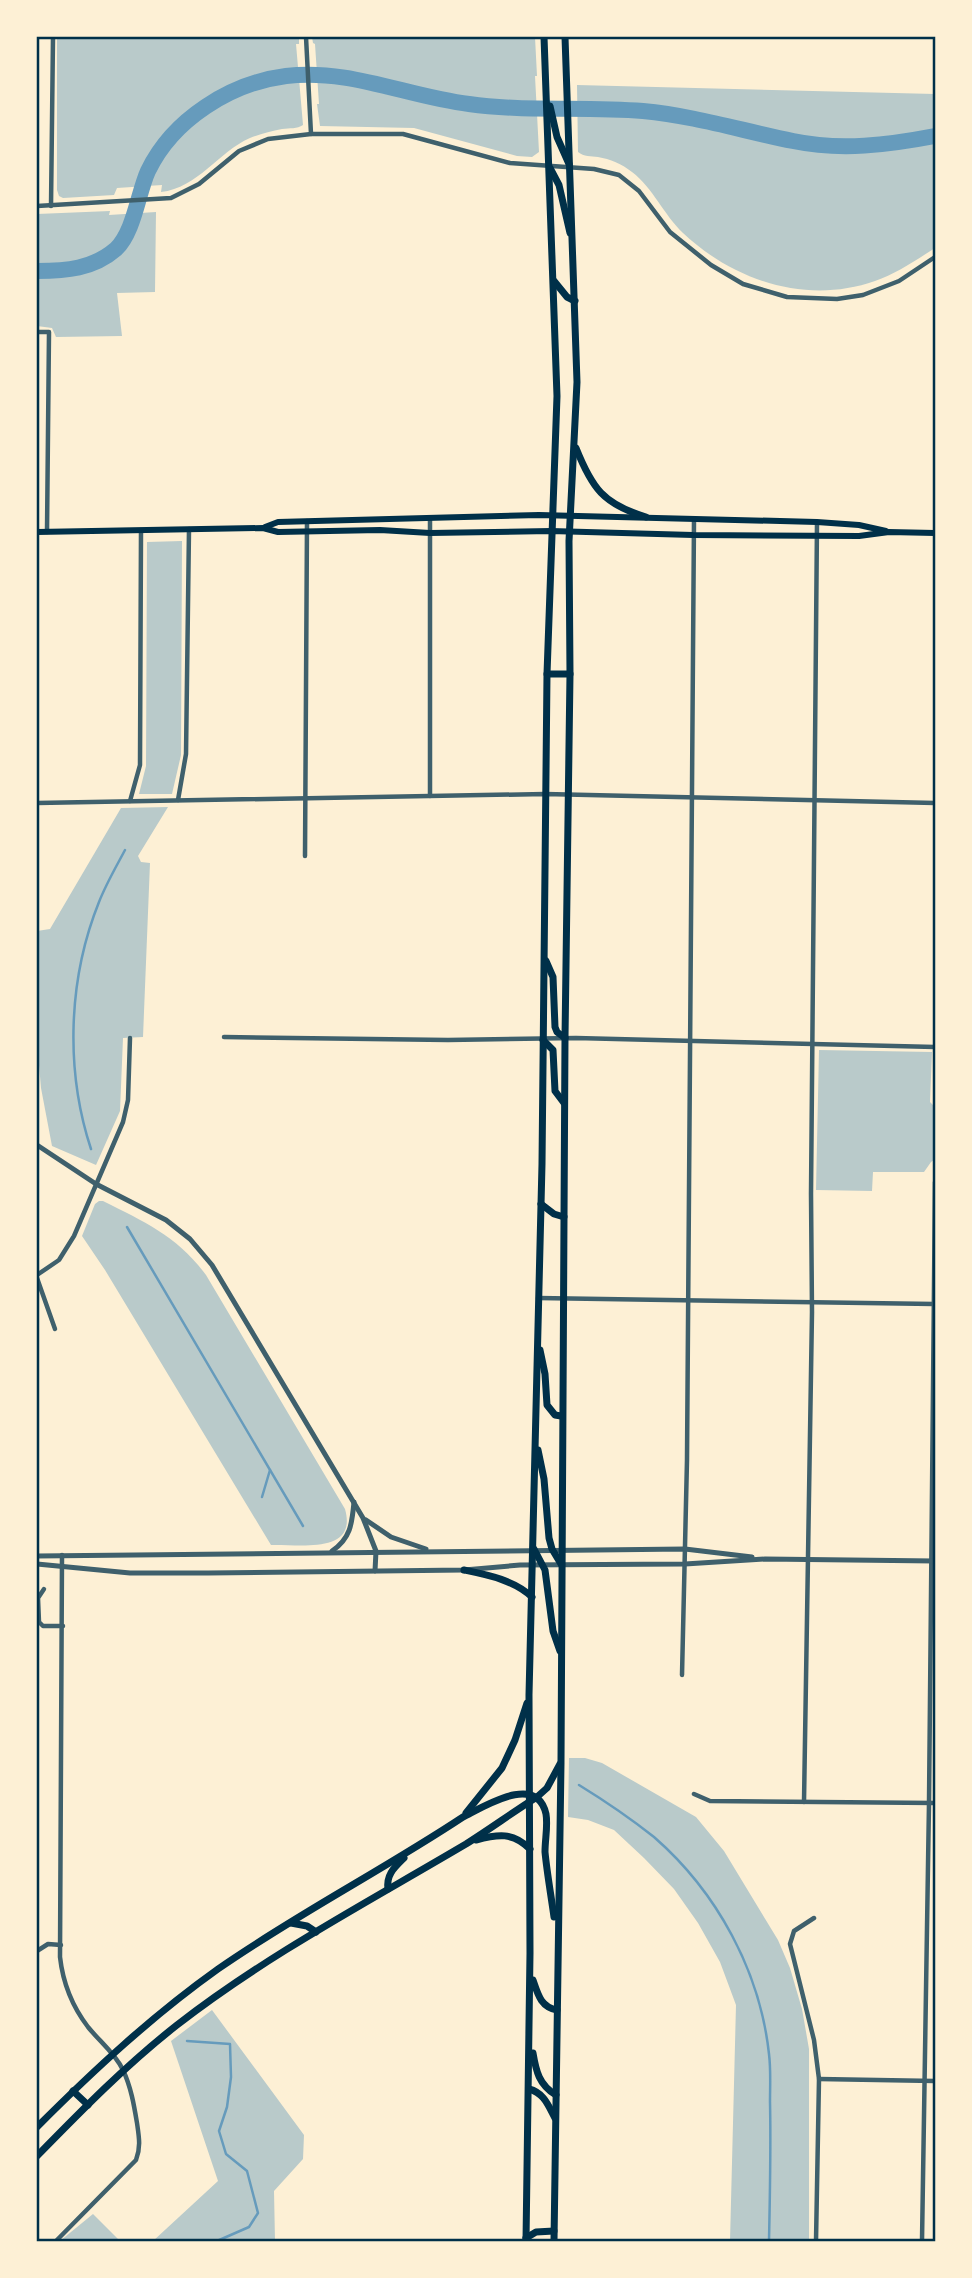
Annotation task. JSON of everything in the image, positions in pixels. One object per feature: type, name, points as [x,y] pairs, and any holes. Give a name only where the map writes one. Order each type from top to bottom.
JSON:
[{"type":"main road","points":[[526,2239],[532,1797],[529,1695],[541,1204],[547,674],[557,396],[544,37]]},
{"type":"main road","points":[[554,2241],[561,1763],[561,1416],[570,674],[569,532],[577,382],[565,37]]},
{"type":"main road","points":[[546,89],[557,137],[571,168]]},
{"type":"main road","points":[[550,167],[559,185],[573,244]]},
{"type":"main road","points":[[553,280],[567,297],[575,301]]},
{"type":"main road","points":[[575,445],[589,479],[601,495],[626,511],[646,517]]},
{"type":"main road","points":[[263,528],[278,522],[552,515],[817,522],[859,525],[889,532]]},
{"type":"main road","points":[[476,516],[476,532]]},
{"type":"main road","points":[[37,532],[263,528],[278,532],[551,531],[859,536],[889,532],[935,533]]},
{"type":"main road","points":[[547,674],[570,674]]},
{"type":"main road","points":[[544,957],[553,977],[556,1032],[565,1038]]},
{"type":"main road","points":[[543,1040],[554,1050],[555,1091],[564,1104]]},
{"type":"main road","points":[[541,1204],[554,1214],[564,1217]]},
{"type":"main road","points":[[538,1339],[545,1374],[547,1405],[555,1415],[561,1416]]},
{"type":"main road","points":[[535,1433],[544,1479],[549,1538],[552,1549],[562,1564]]},
{"type":"main road","points":[[534,1549],[547,1578],[553,1631],[561,1655]]},
{"type":"main road","points":[[464,1570],[516,1585],[533,1597]]},
{"type":"main road","points":[[463,1817],[502,1768],[515,1740],[529,1695]]},
{"type":"main road","points":[[37,2156],[123,2070],[177,2025],[229,1987],[316,1932],[468,1842],[547,1788],[561,1763]]},
{"type":"main road","points":[[37,2127],[113,2053],[218,1969],[463,1817],[505,1797],[532,1797],[546,1816],[545,1852],[558,1941]]},
{"type":"main road","points":[[468,1842],[489,1836],[506,1836],[517,1838],[530,1849]]},
{"type":"main road","points":[[388,1889],[387,1881],[391,1871],[412,1850]]},
{"type":"main road","points":[[291,1923],[307,1926],[316,1932]]},
{"type":"main road","points":[[530,1973],[541,2002],[557,2010]]},
{"type":"main road","points":[[530,2038],[540,2080],[556,2095]]},
{"type":"main road","points":[[529,2090],[537,2091],[544,2097],[556,2118]]},
{"type":"main road","points":[[73,2091],[88,2105]]},
{"type":"main road","points":[[526,2239],[536,2232],[554,2231]]},
{"type":"street","points":[[51,206],[53,37]]},
{"type":"street","points":[[306,37],[311,134]]},
{"type":"street","points":[[37,206],[171,198],[189,191],[239,151],[254,144],[291,135],[403,134],[510,163],[594,169],[619,175],[639,191],[670,232],[711,265],[743,284],[787,297],[837,299],[863,295],[899,281],[935,257]]},
{"type":"street","points":[[37,332],[49,332],[47,532]]},
{"type":"street","points":[[430,517],[430,796]]},
{"type":"street","points":[[682,1675],[694,518]]},
{"type":"street","points":[[305,856],[307,521]]},
{"type":"street","points":[[804,1802],[812,1303],[817,522]]},
{"type":"street","points":[[178,800],[186,754],[189,529]]},
{"type":"street","points":[[130,801],[140,765],[141,530]]},
{"type":"street","points":[[37,803],[545,794],[935,803]]},
{"type":"street","points":[[224,1037],[565,1038],[935,1047]]},
{"type":"street","points":[[55,1329],[37,1277],[59,1260],[68,1247],[122,1122],[128,1100],[130,1038]]},
{"type":"street","points":[[37,1145],[96,1184],[166,1220],[190,1239],[212,1265],[363,1518],[376,1551],[376,1571]]},
{"type":"street","points":[[922,2241],[932,1803],[935,1182]]},
{"type":"street","points":[[538,1298],[934,1304]]},
{"type":"street","points":[[331,1552],[340,1545],[351,1528],[354,1502]]},
{"type":"street","points":[[363,1518],[391,1537],[431,1551]]},
{"type":"street","points":[[37,1556],[685,1549],[765,1559]]},
{"type":"street","points":[[56,2241],[136,2160],[140,2142],[133,2097],[123,2070],[113,2053],[88,2027],[67,1992],[62,1974],[62,1555]]},
{"type":"street","points":[[37,1564],[130,1573],[464,1570],[533,1565],[685,1564],[765,1559],[933,1561]]},
{"type":"street","points":[[44,1589],[38,1598],[39,1622],[43,1626],[62,1626]]},
{"type":"street","points":[[694,1794],[709,1801],[932,1803]]},
{"type":"street","points":[[814,1918],[794,1931],[790,1944],[814,2040],[819,2079],[816,2241]]},
{"type":"street","points":[[37,1951],[48,1944],[61,1945]]},
{"type":"street","points":[[819,2079],[935,2081]]},
{"type":"shaded area","points":[[57,37],[299,37],[299,44],[296,44],[303,125],[250,138],[197,177],[174,189],[161,192],[162,185],[117,188],[114,195],[63,198],[57,190]]},
{"type":"shaded area","points":[[312,37],[535,37],[539,152],[532,157],[517,156],[414,128],[320,126],[315,44]]},
{"type":"shaded area","points":[[577,85],[935,94],[935,248],[891,275],[849,288],[798,289],[748,276],[703,250],[683,233],[646,186],[628,169],[620,164],[578,152]]},
{"type":"shaded area","points":[[110,211],[109,215],[156,212],[155,292],[117,293],[122,336],[56,337],[52,328],[37,326],[37,214]]},
{"type":"shaded area","points":[[182,541],[181,755],[172,794],[139,794],[146,766],[147,542]]},
{"type":"shaded area","points":[[168,807],[138,856],[141,862],[150,863],[143,1037],[123,1038],[120,1111],[96,1165],[52,1146],[41,1088],[37,1042],[37,931],[50,929],[121,808]]},
{"type":"shaded area","points":[[819,1050],[932,1052],[930,1102],[935,1107],[935,1159],[924,1172],[873,1172],[872,1191],[816,1190]]},
{"type":"shaded area","points":[[99,1201],[159,1231],[184,1250],[206,1275],[345,1509],[347,1524],[343,1534],[335,1540],[323,1544],[271,1545],[82,1236],[95,1204]]},
{"type":"shaded area","points":[[569,1758],[585,1758],[602,1763],[696,1817],[724,1851],[778,1940],[790,1968],[802,2009],[809,2049],[809,2241],[730,2241],[736,2005],[720,1962],[698,1923],[674,1889],[614,1830],[588,1820],[568,1817]]},
{"type":"shaded area","points":[[212,2010],[304,2135],[303,2159],[274,2191],[275,2241],[153,2241],[218,2181],[171,2041]]},
{"type":"shaded area","points":[[93,2214],[120,2241],[60,2241]]},
{"type":"waterway","points":[[37,271],[79,268],[98,261],[116,249],[127,233],[148,171],[172,135],[188,120],[225,95],[245,86],[286,76],[356,79],[446,100],[490,106],[662,113],[829,146],[882,144],[935,136]]},
{"type":"waterway","points":[[91,1149],[77,1088],[74,1056],[76,993],[89,931],[102,895],[125,850]]},
{"type":"waterway","points":[[127,1227],[303,1526]]},
{"type":"waterway","points":[[262,1497],[270,1470]]},
{"type":"waterway","points":[[579,1785],[645,1830],[677,1859],[716,1908],[745,1963],[764,2023],[770,2060],[769,2241]]},
{"type":"waterway","points":[[187,2041],[230,2044],[231,2077],[227,2107],[219,2131],[226,2154],[247,2171],[258,2213],[249,2227],[217,2241]]}]
